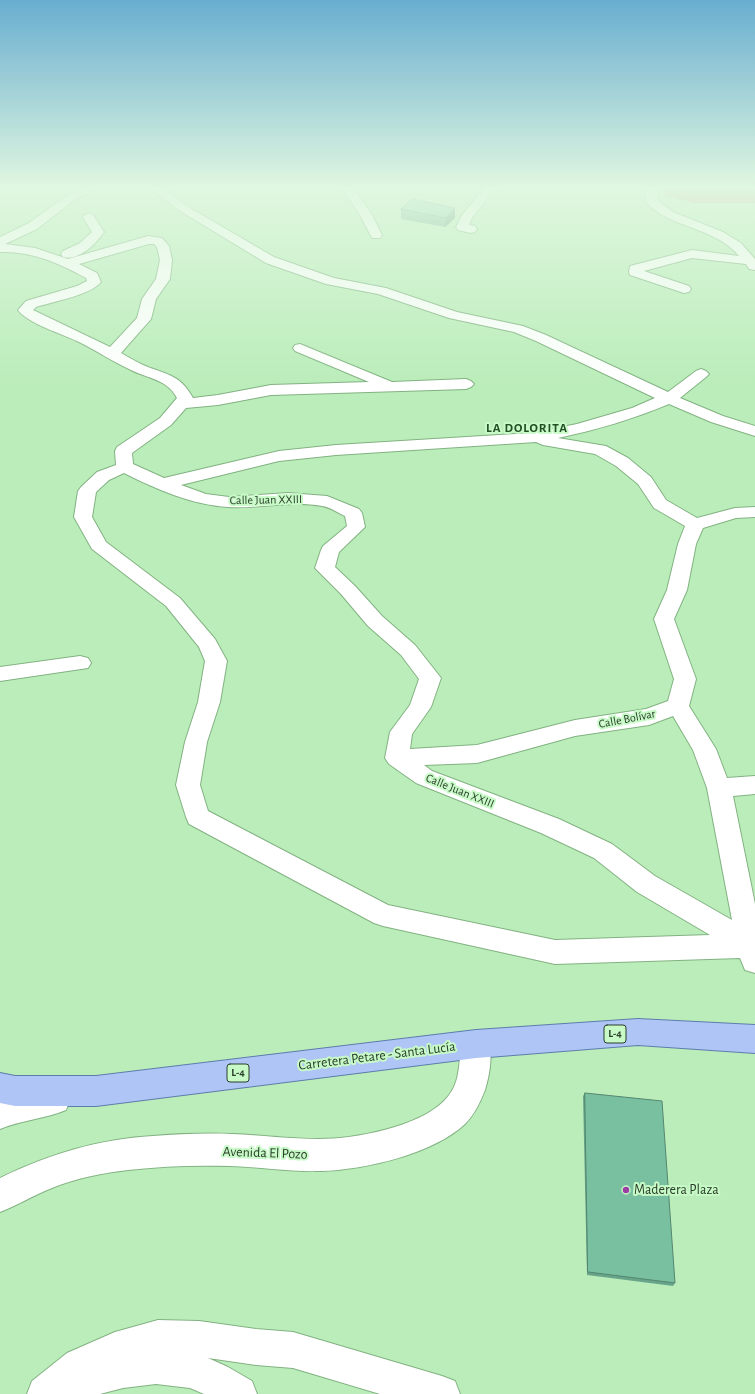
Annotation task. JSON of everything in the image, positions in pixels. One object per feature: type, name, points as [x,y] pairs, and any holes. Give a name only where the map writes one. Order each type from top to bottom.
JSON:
[{"type":"main road","name":"Carretera Petare - Santa Lucía","points":[[0,1088],[15,1091],[96,1091],[476,1044],[638,1032],[755,1040]]},
{"type":"street","points":[[25,250],[60,261],[92,276],[94,282],[82,289],[32,304],[25,310],[31,315],[75,335],[138,368],[165,377],[180,389],[185,398],[178,411],[162,425],[123,451],[125,467],[103,476],[87,492],[83,517],[100,545],[174,602],[208,644],[216,661],[209,702],[196,742],[188,785],[198,817],[383,915],[555,952],[753,951],[719,788],[704,749],[678,706],[685,679],[664,619],[677,590],[687,544],[696,524]]},
{"type":"street","points":[[60,261],[79,250]]},
{"type":"street","points":[[60,261],[106,250]]},
{"type":"street","points":[[112,354],[144,319],[149,299],[163,279],[166,260],[164,250]]},
{"type":"street","points":[[251,250],[270,260],[331,280],[381,291],[454,315],[518,329],[541,338],[670,398],[736,426],[755,431]]},
{"type":"street","points":[[740,250],[752,264]]},
{"type":"street","points":[[684,288],[635,272],[634,268],[692,254],[752,264]]},
{"type":"street","points":[[300,348],[392,387]]},
{"type":"street","points":[[163,484],[286,456],[336,450],[532,438],[580,428],[638,411],[670,398],[701,374]]},
{"type":"street","points":[[182,404],[218,400],[271,390],[466,384]]},
{"type":"street","points":[[532,438],[600,450],[622,462],[645,481],[660,504],[696,524],[735,513],[755,512]]},
{"type":"street","name":"Calle Juan XXIII","points":[[125,467],[147,478],[204,499],[229,502],[288,498],[327,501],[353,513],[356,527],[330,550],[325,568],[348,590],[375,621],[408,650],[430,678],[420,707],[401,732],[398,758],[424,777],[550,826],[603,851],[646,884],[689,908],[753,951]]},
{"type":"street","points":[[0,674],[80,663]]},
{"type":"street","name":"Calle Bolívar","points":[[398,758],[477,754],[575,728],[649,717],[678,706]]},
{"type":"street","points":[[719,788],[755,785]]},
{"type":"street","name":"Avenida El Pozo","points":[[0,1196],[46,1173],[106,1156],[148,1152],[232,1150],[321,1155],[375,1148],[416,1137],[450,1117],[465,1100],[473,1081],[476,1044]]},
{"type":"street","points":[[0,1114],[4,1111],[96,1091]]},
{"type":"street","points":[[46,1394],[80,1366],[115,1350],[158,1338],[164,1338],[199,1339],[256,1347],[293,1350],[442,1394]]},
{"type":"street","points":[[52,1394],[79,1382],[118,1370],[146,1366],[171,1367],[191,1370],[215,1380],[240,1394]]},
{"type":"building","name":"Maderera Plaza","points":[[585,1093],[662,1101],[675,1283],[588,1272]]},
{"type":"place","name":"Maderera Plaza","points":[[626,1190]]},
{"type":"district","name":"LA DOLORITA","points":[[527,428]]}]
